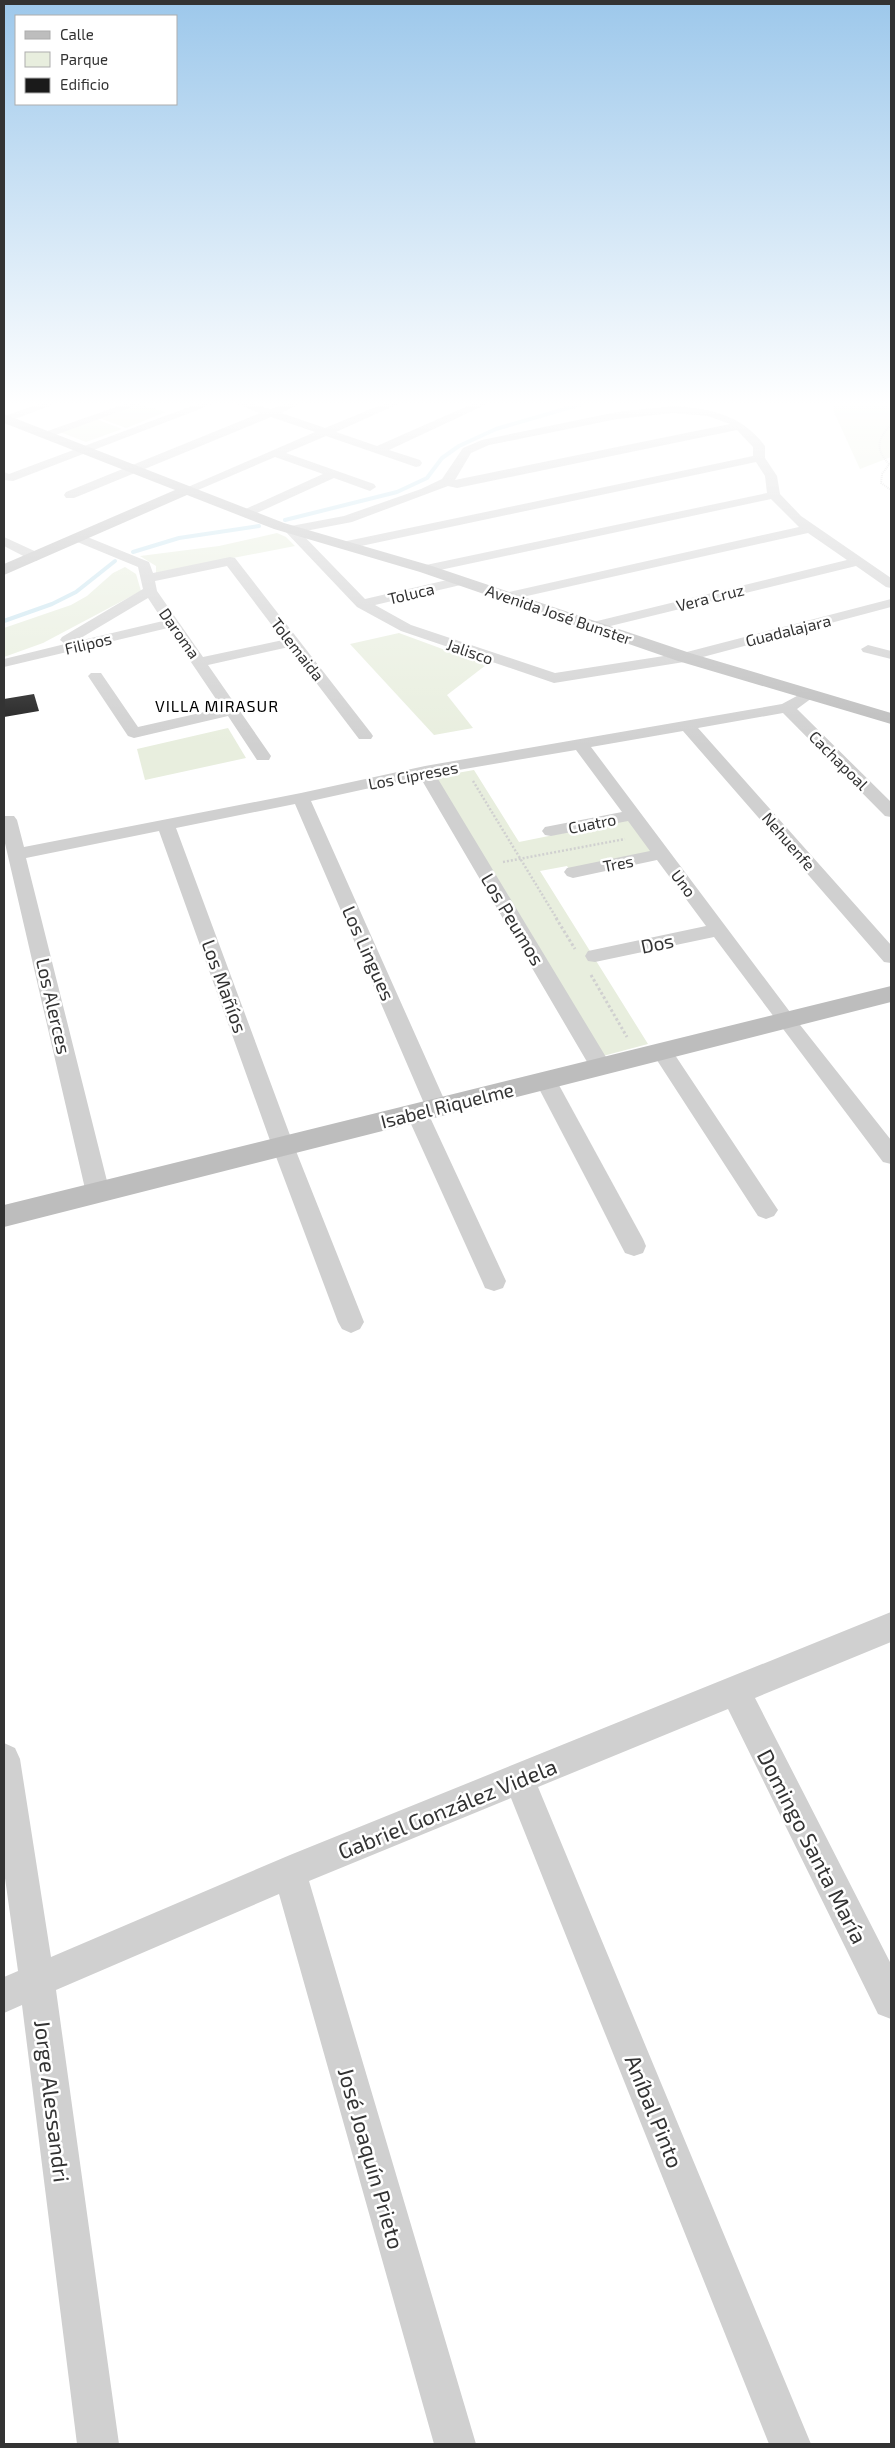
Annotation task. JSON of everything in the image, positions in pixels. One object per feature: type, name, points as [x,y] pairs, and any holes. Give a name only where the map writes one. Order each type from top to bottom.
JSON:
[{"type":"street","points":[[4,570],[124,518]]},
{"type":"street","name":"Avenida José Bunster","points":[[258,518],[291,530],[426,569],[684,657],[891,718]]},
{"type":"street","points":[[291,530],[346,518]]},
{"type":"street","points":[[347,545],[474,518]]},
{"type":"street","points":[[426,569],[665,518]]},
{"type":"street","points":[[797,518],[808,529],[891,584]]},
{"type":"street","points":[[505,596],[808,529]]},
{"type":"street","name":"Jalisco","points":[[291,530],[362,604],[406,628],[554,678],[684,657]]},
{"type":"street","name":"Daroma","points":[[80,538],[144,565],[148,584],[264,756]]},
{"type":"street","points":[[4,541],[36,557]]},
{"type":"street","name":"Tolemaida","points":[[148,584],[230,562],[365,736]]},
{"type":"street","name":"Vera Cruz","points":[[594,626],[856,562]]},
{"type":"street","name":"Toluca","points":[[362,604],[460,581]]},
{"type":"street","points":[[46,652],[148,584]]},
{"type":"street","name":"Guadalajara","points":[[684,657],[891,603]]},
{"type":"street","name":"Filipos","points":[[4,662],[173,623]]},
{"type":"street","points":[[201,662],[293,642]]},
{"type":"street","points":[[868,649],[891,654]]},
{"type":"street","points":[[96,676],[134,733],[233,710]]},
{"type":"street","name":"Los Cipreses","points":[[17,854],[301,798],[425,771],[463,766],[686,724],[787,708],[808,695]]},
{"type":"street","name":"Cachapoal","points":[[787,708],[891,812]]},
{"type":"street","name":"Nehuenfe","points":[[686,724],[891,957]]},
{"type":"street","name":"Uno","points":[[581,745],[718,930],[891,1156]]},
{"type":"street","name":"Los Peumos","points":[[425,771],[601,1067]]},
{"type":"street","name":"Los Lingues","points":[[301,798],[494,1281]]},
{"type":"street","name":"Cuatro","points":[[551,831],[634,815]]},
{"type":"street","name":"Los Alerces","points":[[8,820],[98,1193]]},
{"type":"street","name":"Los Mañíos","points":[[166,825],[283,1146],[351,1322]]},
{"type":"street","name":"Tres","points":[[573,872],[662,854]]},
{"type":"street","name":"Dos","points":[[595,956],[718,930]]},
{"type":"street","name":"Isabel Riquelme","points":[[4,1216],[891,994]]},
{"type":"street","points":[[651,1054],[766,1210]]},
{"type":"street","points":[[546,1080],[634,1246]]},
{"type":"street","name":"Gabriel González Videla","points":[[21,1988],[290,1872],[891,1627]]},
{"type":"street","name":"Domingo Santa María","points":[[735,1691],[891,2001]]},
{"type":"street","name":"Jorge Alessandri","points":[[4,1759],[21,1988],[98,2444]]},
{"type":"street","name":"Aníbal Pinto","points":[[519,1779],[790,2444]]},
{"type":"street","name":"José Joaquín Prieto","points":[[290,1872],[455,2444]]},
{"type":"path","points":[[463,766],[522,859],[576,950]]},
{"type":"path","points":[[482,866],[648,834]]},
{"type":"path","points":[[590,975],[651,1054]]},
{"type":"green space","points":[[277,533],[286,537],[295,546],[156,573],[156,566],[140,556],[219,546]]},
{"type":"green space","points":[[125,567],[136,574],[141,591],[43,643],[4,657],[4,628],[71,605],[87,596],[113,573]]},
{"type":"green space","points":[[399,633],[486,665],[447,695],[473,728],[434,735],[350,644]]},
{"type":"green space","points":[[228,728],[246,758],[145,780],[137,749]]},
{"type":"green space","points":[[474,770],[519,842],[628,820],[653,853],[569,869],[567,866],[540,871],[648,1044],[603,1056],[434,777]]},
{"type":"building","points":[[34,694],[39,711],[4,717],[4,699]]},
{"type":"waterway","points":[[285,520],[292,518]]},
{"type":"waterway","points":[[133,552],[179,538],[259,526]]},
{"type":"waterway","points":[[4,621],[52,604],[76,592],[115,561]]},
{"type":"district","name":"VILLA MIRASUR","points":[[217,705]]}]
